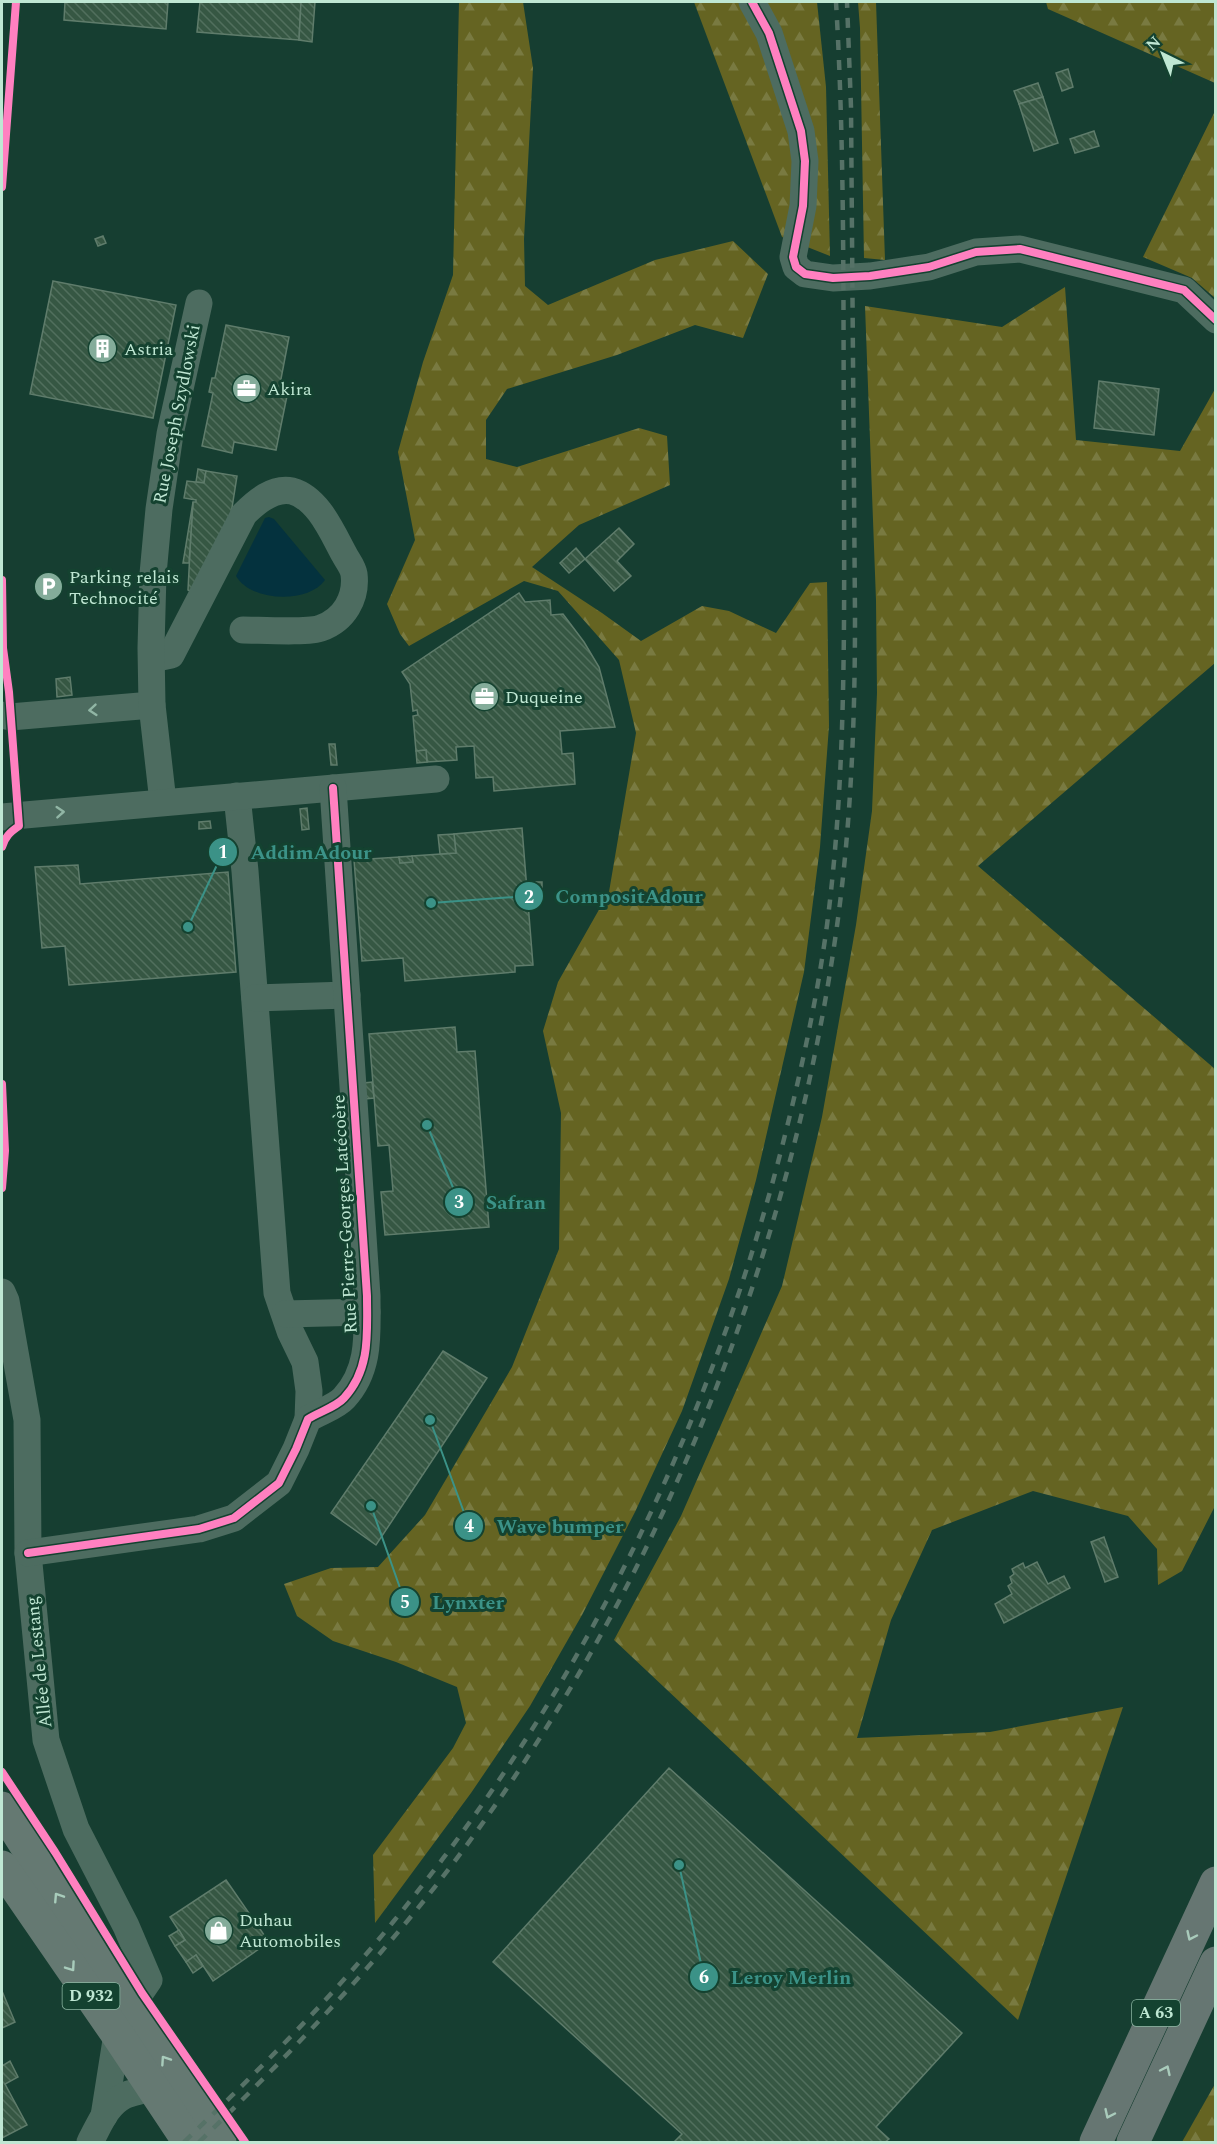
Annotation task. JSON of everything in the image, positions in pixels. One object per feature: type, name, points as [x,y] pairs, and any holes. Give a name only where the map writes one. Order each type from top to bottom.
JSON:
[{"type":"highway","name":"A 63","points":[[1096,2142],[1215,1883]]},
{"type":"highway","name":"A 63","points":[[1133,2142],[1215,1963]]},
{"type":"main road","name":"D 932","points":[[2,1808],[123,2021],[188,2126]]},
{"type":"main road","name":"D 932","points":[[2,1867],[123,2021],[152,2088],[188,2126],[220,2142]]},
{"type":"street","points":[[752,2],[770,33],[801,131],[805,161],[803,206],[793,257],[796,267],[805,274],[833,278],[870,276],[929,267],[976,252],[1020,249],[1184,290],[1215,320]]},
{"type":"street","name":"Rue Joseph Szydlowski","points":[[163,802],[152,705],[153,574],[170,434],[199,303]]},
{"type":"street","points":[[152,659],[171,655],[244,514],[254,504],[274,492],[291,491],[310,501],[329,526],[354,573],[352,601],[338,619],[320,629],[243,630]]},
{"type":"street","points":[[2,715],[10,717],[152,705]]},
{"type":"street","points":[[2,817],[436,779]]},
{"type":"street","name":"Rue Pierre-Georges Latécoère","points":[[308,1419],[343,1399],[361,1374],[366,1351],[367,1312],[363,1230],[333,788]]},
{"type":"street","points":[[28,1553],[199,1529],[234,1518],[279,1483],[308,1419],[309,1391],[305,1362],[277,1293],[237,796]]},
{"type":"street","points":[[255,998],[347,994]]},
{"type":"street","name":"Allée de Lestang","points":[[2,1292],[6,1301],[27,1420],[28,1553],[46,1740],[76,1829],[126,1926],[149,1980],[123,2021]]},
{"type":"street","name":"Rue Pierre-Georges Latécoère","points":[[285,1314],[367,1312]]},
{"type":"street","points":[[104,2116],[123,2021]]},
{"type":"street","points":[[90,2142],[112,2105],[124,2096],[152,2088]]},
{"type":"green space","points":[[459,2],[523,2],[533,68],[524,239],[525,286],[548,305],[655,260],[733,241],[768,274],[743,338],[695,325],[617,355],[507,389],[486,420],[486,459],[517,467],[639,428],[667,436],[670,485],[579,525],[532,567],[641,641],[702,606],[729,611],[776,633],[810,583],[827,582],[829,726],[820,847],[804,972],[756,1180],[729,1279],[682,1411],[635,1512],[582,1615],[530,1706],[471,1793],[375,1923],[373,1855],[453,1748],[466,1723],[457,1687],[396,1662],[333,1641],[297,1616],[284,1584],[331,1568],[378,1567],[425,1515],[512,1367],[559,1249],[561,1113],[543,1031],[558,982],[609,892],[636,733],[619,660],[558,591],[524,581],[409,646],[400,634],[387,604],[415,540],[398,452],[423,362],[453,275]]},
{"type":"green space","points":[[694,2],[817,2],[826,87],[830,256],[782,237]]},
{"type":"green space","points":[[858,2],[876,2],[885,260],[864,258]]},
{"type":"green space","points":[[1046,2],[1215,2],[1215,83],[1048,9]]},
{"type":"green space","points":[[1215,111],[1215,298],[1192,278],[1143,257]]},
{"type":"green space","points":[[1065,287],[1076,440],[1180,451],[1215,389],[1215,663],[978,866],[1215,1069],[1215,1506],[1182,1571],[1158,1585],[1157,1549],[1128,1516],[1033,1491],[932,1530],[891,1620],[857,1738],[990,1732],[1123,1707],[1018,2020],[614,1640],[681,1516],[782,1286],[822,1117],[856,925],[872,811],[877,693],[876,600],[865,306],[1002,327]]},
{"type":"green space","points":[[1215,2084],[1215,2142],[1182,2142]]},
{"type":"water","points":[[265,518],[274,519],[325,580],[317,588],[293,596],[266,595],[243,585],[236,576]]},
{"type":"building","points":[[65,2],[168,2],[166,29],[64,20]]},
{"type":"building","points":[[200,2],[301,2],[299,40],[197,32]]},
{"type":"building","points":[[301,2],[315,2],[312,42],[299,40]]},
{"type":"building","points":[[1068,69],[1073,87],[1062,91],[1056,73]]},
{"type":"building","points":[[1038,83],[1043,97],[1019,104],[1014,91]]},
{"type":"building","points":[[1043,97],[1058,143],[1034,151],[1019,104]]},
{"type":"building","points":[[1094,131],[1099,146],[1075,153],[1070,139]]},
{"type":"building","points":[[103,236],[106,243],[98,246],[95,239]]},
{"type":"building","name":"Astria","points":[[53,281],[176,305],[153,418],[30,394]]},
{"type":"building","points":[[226,325],[289,337],[280,384],[289,386],[276,450],[234,442],[232,453],[202,446],[213,393],[209,392],[212,378],[215,378]]},
{"type":"building","points":[[1099,381],[1159,389],[1154,435],[1094,428]]},
{"type":"building","points":[[198,469],[206,471],[204,483],[196,482]]},
{"type":"building","points":[[206,471],[237,476],[228,533],[196,594],[188,590],[193,502],[196,500],[184,498],[187,481],[204,483]]},
{"type":"building","points":[[193,502],[189,563],[183,563]]},
{"type":"building","points":[[619,528],[634,544],[617,561],[631,576],[614,591],[585,559]]},
{"type":"building","points":[[576,548],[585,559],[569,573],[560,563]]},
{"type":"building","points":[[519,593],[525,602],[550,600],[551,615],[563,614],[584,642],[599,667],[615,727],[560,731],[562,754],[573,753],[575,784],[494,791],[493,777],[476,778],[474,746],[456,747],[457,760],[427,762],[426,750],[416,751],[413,716],[418,715],[417,710],[413,711],[410,684],[402,672]]},
{"type":"building","points":[[70,677],[72,695],[57,697],[56,679]]},
{"type":"building","points":[[329,744],[335,744],[337,765],[331,765]]},
{"type":"building","points":[[426,750],[427,762],[417,763],[416,751]]},
{"type":"building","points":[[307,808],[309,829],[302,830],[300,809]]},
{"type":"building","points":[[210,821],[211,828],[199,829],[199,822]]},
{"type":"building","points":[[522,828],[533,965],[515,966],[515,972],[405,981],[403,958],[362,961],[354,860],[399,857],[400,863],[413,862],[412,856],[456,853],[454,834]]},
{"type":"building","points":[[454,834],[456,853],[440,854],[438,835]]},
{"type":"building","points":[[412,856],[413,862],[400,863],[399,857]]},
{"type":"building","points":[[78,865],[80,884],[228,872],[236,972],[69,985],[65,946],[42,948],[35,867]]},
{"type":"building","points":[[536,882],[542,882],[542,892],[536,892]]},
{"type":"building","points":[[455,1027],[457,1052],[475,1051],[489,1227],[385,1235],[381,1192],[393,1191],[389,1145],[378,1146],[369,1034]]},
{"type":"building","points":[[372,1082],[374,1098],[365,1099],[364,1083]]},
{"type":"building","points":[[443,1351],[487,1378],[376,1545],[331,1513]]},
{"type":"building","points":[[1104,1537],[1118,1577],[1105,1582],[1091,1542]]},
{"type":"building","points":[[1037,1562],[1048,1584],[1064,1576],[1070,1588],[1004,1623],[995,1604],[1012,1594],[1008,1586],[1012,1583],[1010,1577],[1014,1574],[1012,1569],[1023,1563],[1025,1568]]},
{"type":"building","points":[[669,1768],[962,2033],[876,2127],[889,2139],[885,2142],[674,2142],[682,2134],[493,1962]]},
{"type":"building","points":[[226,1880],[269,1942],[213,1981],[196,1955],[186,1962],[175,1946],[185,1940],[170,1917]]},
{"type":"building","points":[[179,1930],[185,1940],[175,1946],[169,1936]]},
{"type":"building","points":[[196,1955],[203,1966],[193,1973],[186,1962]]},
{"type":"building","points":[[2,1991],[15,2022],[2,2028]]},
{"type":"building","points":[[10,2061],[18,2077],[5,2084],[27,2125],[2,2138],[2,2066]]},
{"type":"railway","points":[[184,2142],[292,2035],[369,1951],[460,1835],[522,1745],[579,1651],[631,1554],[677,1454],[718,1352],[753,1248],[783,1143],[813,1008],[827,925],[838,809],[843,692],[844,458],[842,173],[836,2]]},
{"type":"railway","points":[[199,2142],[323,2017],[438,1883],[513,1779],[582,1668],[644,1553],[698,1434],[744,1311],[783,1186],[814,1060],[836,933],[851,775],[855,616],[851,107],[847,2]]},
{"type":"cycle path","points":[[2,187],[16,2]]},
{"type":"cycle path","points":[[752,2],[769,33],[801,131],[805,161],[803,206],[793,257],[796,267],[805,274],[833,278],[870,276],[929,267],[976,252],[1020,249],[1184,290],[1216,320]]},
{"type":"cycle path","points":[[2,580],[3,648],[9,692],[19,826],[8,835],[2,847]]},
{"type":"cycle path","points":[[28,1553],[199,1529],[234,1518],[279,1483],[308,1419],[341,1401],[353,1387],[359,1375],[366,1350],[367,1296],[333,788]]},
{"type":"cycle path","points":[[2,1084],[5,1151],[2,1188]]},
{"type":"cycle path","points":[[2,1772],[55,1852],[142,1993],[245,2142]]},
{"type":"place","name":"Astria","points":[[103,349]]},
{"type":"place","name":"Akira","points":[[246,389]]},
{"type":"place","name":"Parking relais Technocité","points":[[48,587]]},
{"type":"place","name":"Duqueine","points":[[484,697]]},
{"type":"place","name":"CompositAdour","points":[[431,903]]},
{"type":"place","name":"AddimAdour","points":[[188,927]]},
{"type":"place","name":"Safran","points":[[427,1125]]},
{"type":"place","name":"Wave bumper","points":[[430,1420]]},
{"type":"place","name":"Lynxter","points":[[371,1506]]},
{"type":"place","name":"Leroy Merlin","points":[[679,1865]]},
{"type":"place","name":"Duhau Automobiles","points":[[218,1930]]}]
